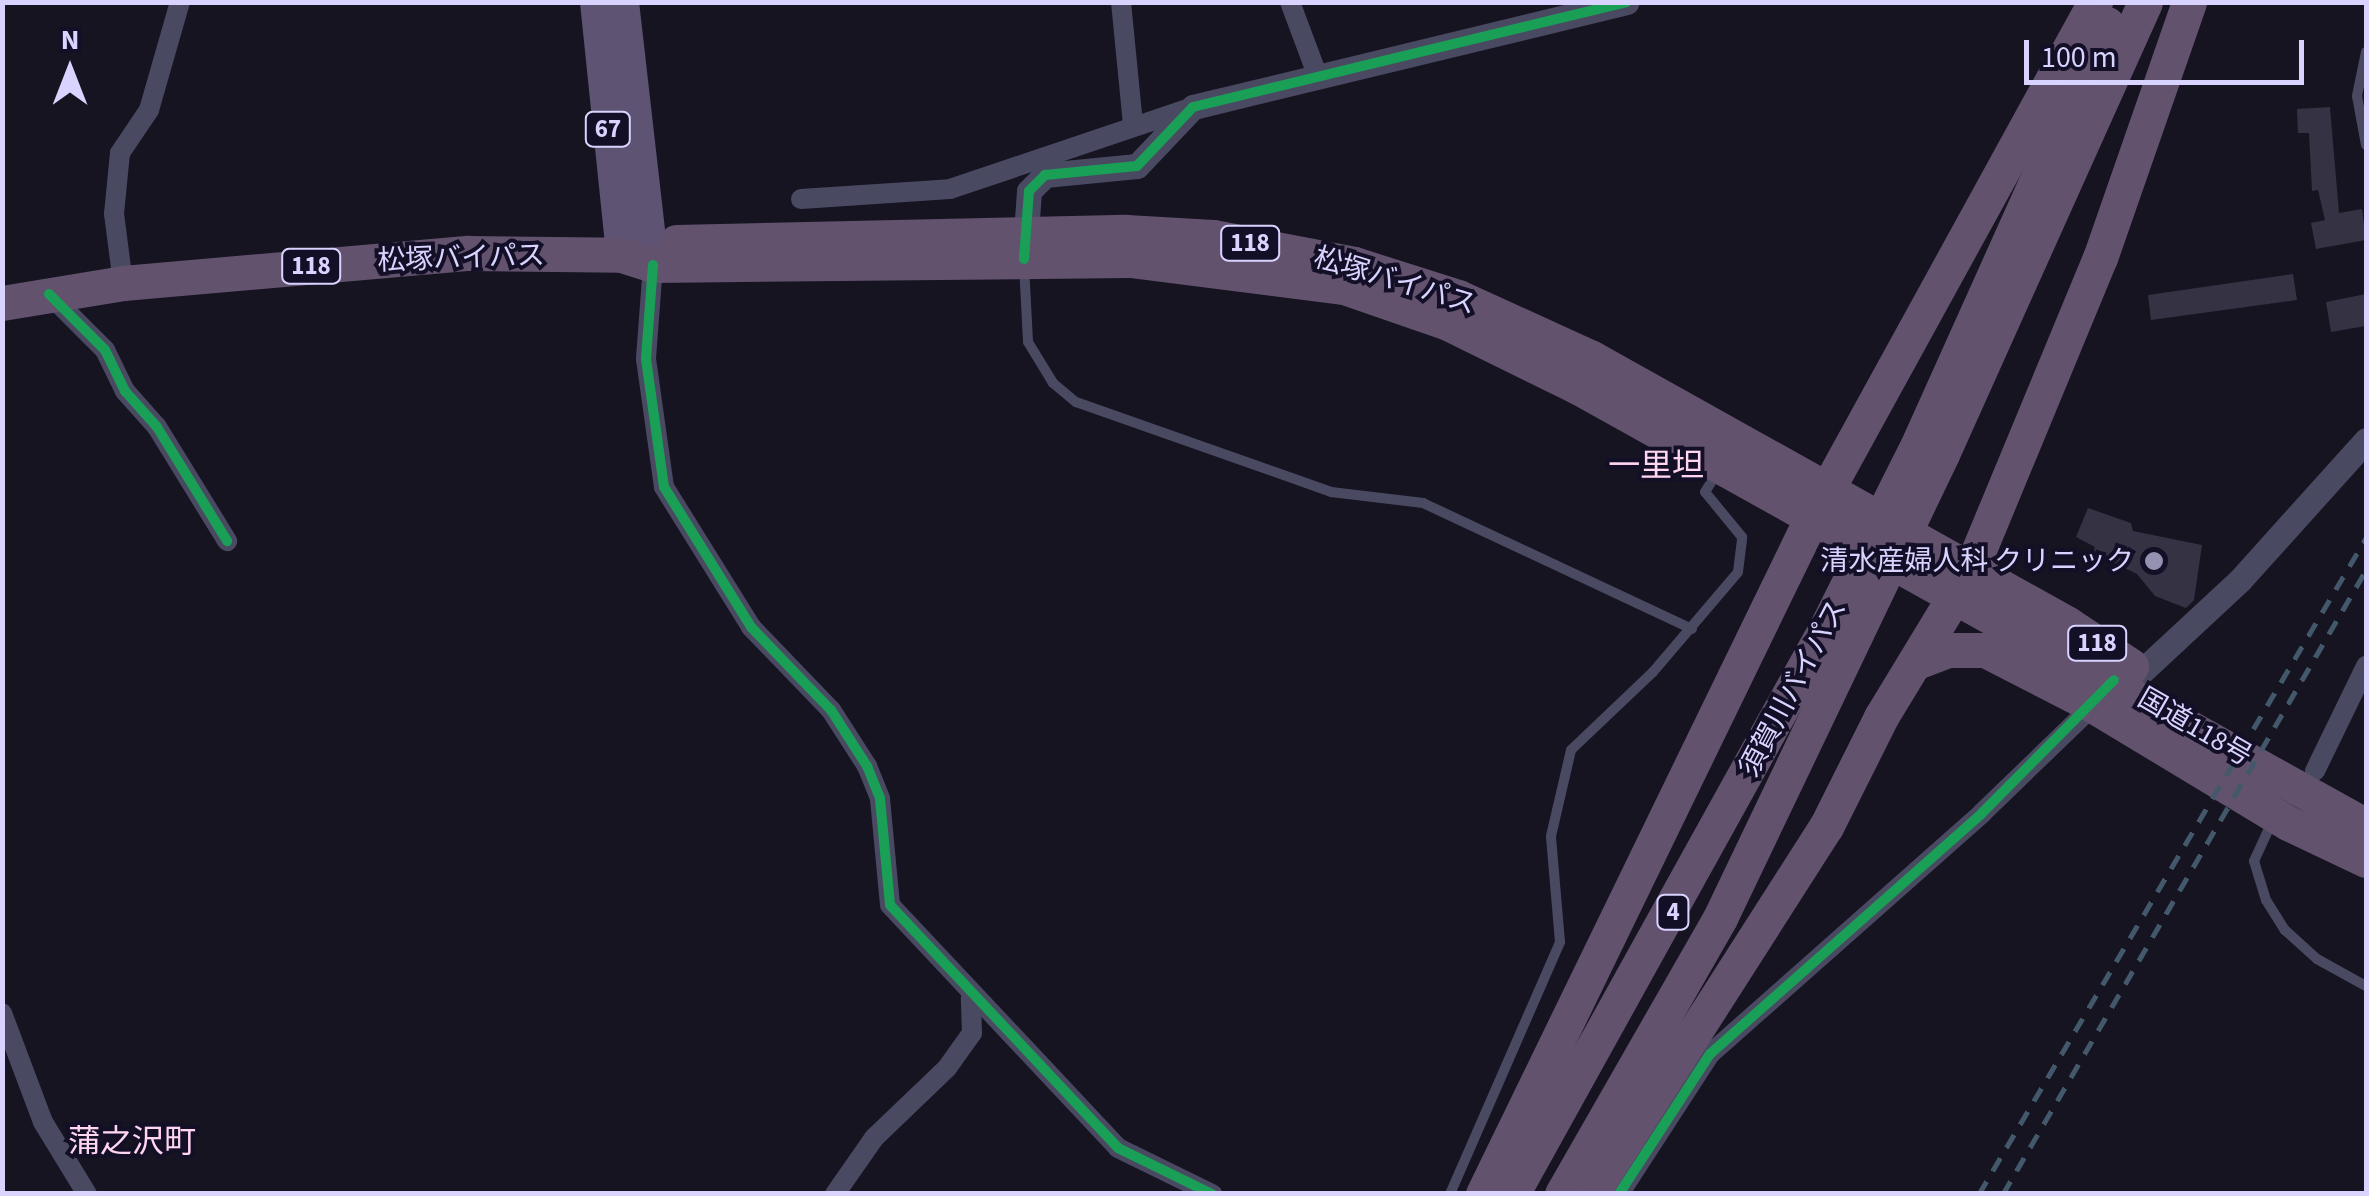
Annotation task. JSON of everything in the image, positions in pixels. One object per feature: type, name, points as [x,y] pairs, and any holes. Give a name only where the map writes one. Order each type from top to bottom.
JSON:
[{"type":"highway","points":[[1482,1194],[1819,503],[2095,2]]},
{"type":"highway","name":"須賀川バイパス","points":[[1931,447],[2117,2]]},
{"type":"highway","name":"須賀川バイパス","points":[[1562,1194],[1720,918],[1841,634],[2146,2]]},
{"type":"highway","points":[[1591,1194],[1624,1165],[1826,827],[1914,663],[1963,582],[2100,258],[2188,2]]},
{"type":"highway","name":"松塚バイパス","points":[[2,302],[122,283],[468,254],[1025,246],[1213,237],[1407,280],[1592,358],[1819,503]]},
{"type":"highway","name":"松塚バイパス","points":[[1025,246],[1209,266],[1379,297],[1510,352],[1720,468],[1819,503]]},
{"type":"highway","name":"国道118号","points":[[1819,503],[1963,582],[2116,686],[2366,826]]},
{"type":"highway","name":"須賀川バイパス","points":[[1512,1194],[1841,634]]},
{"type":"highway","name":"118","points":[[1914,663],[1948,650],[1986,650],[2116,686],[2276,815],[2366,860]]},
{"type":"highway","name":"国道118号","points":[[2116,686],[2315,770],[2366,800]]},
{"type":"main road","name":"67","points":[[596,2],[643,254]]},
{"type":"main road","name":"67","points":[[623,2],[643,254]]},
{"type":"street","points":[[122,283],[114,214],[120,153],[148,110],[180,2]]},
{"type":"street","points":[[1121,2],[1133,125]]},
{"type":"street","points":[[1290,2],[1318,78]]},
{"type":"street","points":[[801,199],[950,188],[1193,108],[1626,2]]},
{"type":"street","points":[[1025,246],[1030,191],[1046,174],[1137,166],[1193,108]]},
{"type":"street","points":[[643,254],[646,359],[654,436],[670,502],[751,627],[831,710],[867,766],[880,799],[890,905],[970,997],[1118,1148],[1212,1194]]},
{"type":"street","points":[[49,294],[105,350],[125,391],[157,427],[227,540]]},
{"type":"street","points":[[1619,1194],[1624,1165],[1710,1054],[2116,686],[2240,580],[2366,440]]},
{"type":"street","points":[[2315,770],[2366,666]]},
{"type":"street","points":[[835,1194],[874,1138],[946,1068],[972,1033],[970,997]]},
{"type":"street","points":[[2,1013],[42,1122],[87,1194]]},
{"type":"lane","points":[[2366,52],[2357,96],[2366,146]]},
{"type":"lane","points":[[1025,246],[1028,342],[1052,383],[1076,402],[1331,492],[1423,502],[1692,628]]},
{"type":"lane","points":[[1450,1194],[1560,942],[1552,836],[1571,750],[1692,628],[1738,572],[1742,538],[1705,492],[1720,468]]},
{"type":"lane","points":[[2276,815],[2254,860],[2266,900],[2285,930],[2317,959],[2366,986]]},
{"type":"building","points":[[2330,107],[2339,213],[2362,209],[2366,240],[2316,249],[2311,223],[2325,220],[2318,190],[2312,191],[2309,133],[2298,133],[2297,109]]},
{"type":"building","points":[[2293,274],[2297,300],[2151,320],[2148,295]]},
{"type":"building","points":[[2366,294],[2366,326],[2331,332],[2326,302]]},
{"type":"building","name":"清水産婦人科 クリニック","points":[[2088,508],[2131,523],[2133,531],[2202,545],[2194,600],[2186,608],[2155,596],[2137,574],[2092,552],[2095,547],[2076,537]]},
{"type":"railway","points":[[1979,1194],[2366,538]]},
{"type":"railway","points":[[2003,1194],[2366,570]]},
{"type":"cycle path","points":[[1024,259],[1029,191],[1045,175],[1137,166],[1193,107],[1626,2]]},
{"type":"cycle path","points":[[653,265],[646,359],[664,487],[751,627],[831,710],[867,766],[880,799],[890,905],[1118,1148],[1212,1194]]},
{"type":"cycle path","points":[[49,294],[105,350],[125,391],[157,427],[227,541]]},
{"type":"cycle path","points":[[1619,1194],[1710,1054],[1982,813],[2114,680]]},
{"type":"place","name":"清水産婦人科 クリニック","points":[[2154,561]]},
{"type":"district","name":"一里坦","points":[[1656,466]]},
{"type":"district","name":"蒲之沢町","points":[[132,1142]]}]
